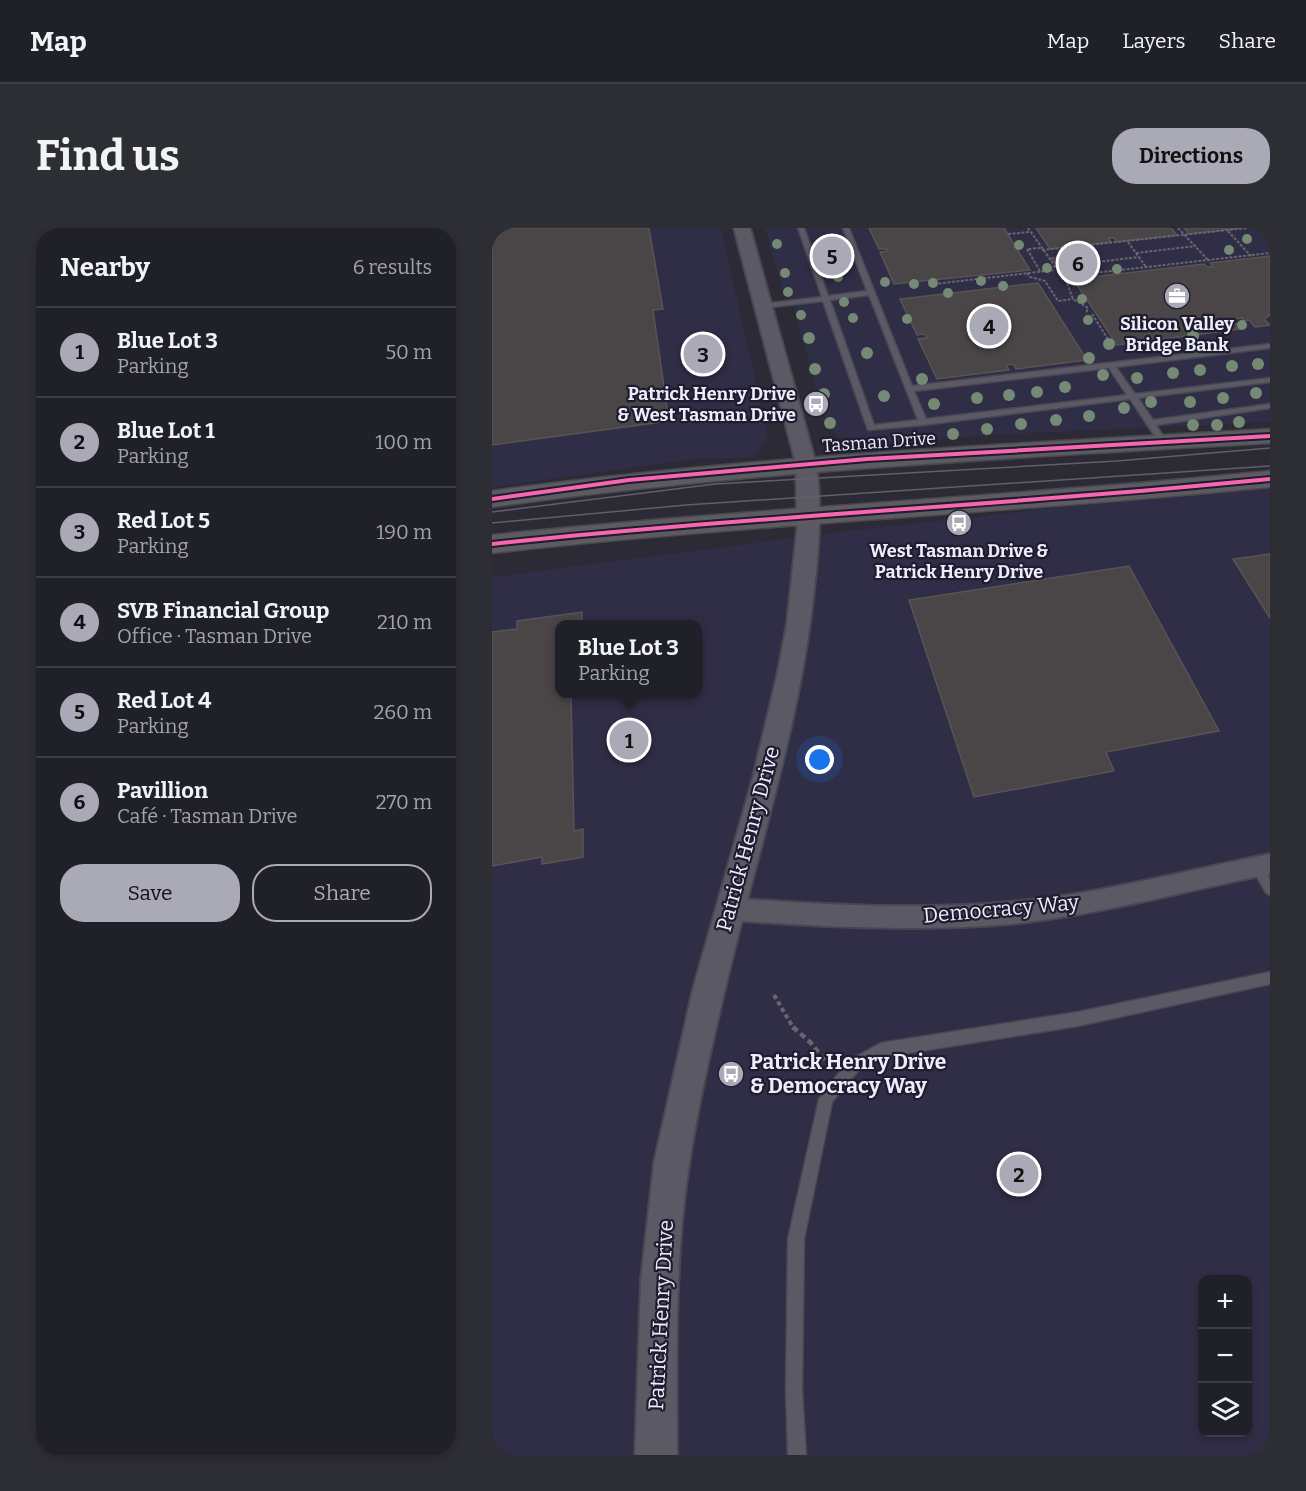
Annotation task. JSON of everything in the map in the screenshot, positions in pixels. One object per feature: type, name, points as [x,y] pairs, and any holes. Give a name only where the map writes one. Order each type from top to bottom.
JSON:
[{"type":"main road","name":"Tasman Drive","points":[[492,499],[629,480],[968,452],[1157,433],[1270,436]]},
{"type":"main road","points":[[492,544],[680,525],[1073,499],[1270,479]]},
{"type":"street","name":"Patrick Henry Drive","points":[[656,1455],[664,1222],[677,1136],[730,909],[754,823],[794,658],[803,601],[809,516],[806,464],[742,228]]},
{"type":"street","name":"Democracy Way","points":[[730,909],[856,918],[959,916],[1052,908],[1264,865]]},
{"type":"lane","points":[[801,228],[871,428],[1270,380]]},
{"type":"lane","points":[[846,228],[923,423]]},
{"type":"lane","points":[[763,306],[872,293]]},
{"type":"lane","points":[[910,389],[1270,347]]},
{"type":"lane","points":[[1112,366],[1157,433],[1270,406]]},
{"type":"lane","points":[[1264,865],[1270,889]]},
{"type":"lane","points":[[797,1455],[794,1391],[796,1239],[826,1099],[853,1066],[881,1050],[1078,1019],[1270,978]]},
{"type":"path","points":[[1028,228],[1055,270],[1067,283],[1072,299]]},
{"type":"path","points":[[1178,228],[1208,260]]},
{"type":"path","points":[[1040,271],[1027,249],[1247,228]]},
{"type":"path","points":[[1227,230],[1251,256]]},
{"type":"path","points":[[1008,234],[1030,232]]},
{"type":"path","points":[[1127,241],[1146,267]]},
{"type":"path","points":[[1136,253],[1196,246]]},
{"type":"path","points":[[934,284],[1040,271],[1082,270],[1085,274],[1270,254]]},
{"type":"path","points":[[1055,270],[1139,257]]},
{"type":"path","points":[[1027,273],[1030,277],[1045,281],[1058,301],[1072,299],[1088,308],[1086,314]]},
{"type":"path","points":[[1092,314],[1111,344],[1118,347]]},
{"type":"path","points":[[774,995],[796,1032],[810,1043],[841,1081]]},
{"type":"shaded area","points":[[492,228],[721,228],[768,437],[754,457],[695,459],[492,487]]},
{"type":"shaded area","points":[[765,228],[1270,228],[1270,422],[1010,434],[869,444],[842,440],[827,425],[794,311],[797,308],[784,296]]},
{"type":"shaded area","points":[[1270,484],[1270,1455],[492,1455],[492,577],[848,531]]},
{"type":"building","points":[[492,228],[649,228],[663,309],[653,310],[669,421],[492,445]]},
{"type":"building","points":[[869,228],[1004,228],[1030,270],[894,284],[880,252],[888,251],[879,249]]},
{"type":"building","points":[[1036,228],[1171,228],[1177,235],[1117,242],[1114,238],[1108,238],[1111,242],[1050,249]]},
{"type":"building","points":[[1184,228],[1242,228],[1189,234]]},
{"type":"building","points":[[1089,253],[1094,260],[1056,264],[1051,258]]},
{"type":"building","name":"Silicon Valley Bridge Bank","points":[[1270,256],[1270,315],[1264,319],[1270,325],[1255,327],[1249,320],[1232,319],[1241,329],[1117,345],[1073,279],[1204,264],[1207,267],[1213,267],[1210,263]]},
{"type":"building","points":[[1038,283],[1087,360],[1016,369],[1013,364],[1006,365],[1009,370],[937,379],[918,339],[927,338],[925,334],[917,335],[900,299]]},
{"type":"building","points":[[1270,554],[1270,618],[1233,559]]},
{"type":"building","points":[[1129,566],[1219,731],[1106,752],[1114,771],[974,797],[909,600]]},
{"type":"building","points":[[582,612],[582,620],[555,620],[555,698],[571,698],[574,831],[583,829],[583,857],[542,864],[542,857],[492,866],[492,632],[517,629],[517,621]]},
{"type":"tram line","points":[[492,512],[715,484],[1117,461],[1270,448]]},
{"type":"tram line","points":[[492,523],[686,505],[1270,466]]},
{"type":"cycle path","points":[[492,499],[629,480],[867,459],[1270,436]]},
{"type":"cycle path","points":[[492,544],[589,533],[1076,497],[1270,479]]},
{"type":"place","name":"Red Lot 4","points":[[832,256]]},
{"type":"place","name":"Pavillion","points":[[1078,263]]},
{"type":"place","name":"Silicon Valley Bridge Bank","points":[[1177,296]]},
{"type":"place","name":"SVB Financial Group","points":[[989,326]]},
{"type":"place","name":"Red Lot 5","points":[[703,354]]},
{"type":"place","name":"Patrick Henry Drive & West Tasman Drive","points":[[816,404]]},
{"type":"place","name":"West Tasman Drive & Patrick Henry Drive","points":[[959,523]]},
{"type":"place","name":"Blue Lot 3","points":[[629,740]]},
{"type":"place","name":"Patrick Henry Drive & Democracy Way","points":[[731,1074]]},
{"type":"place","name":"Blue Lot 1","points":[[1019,1174]]}]
